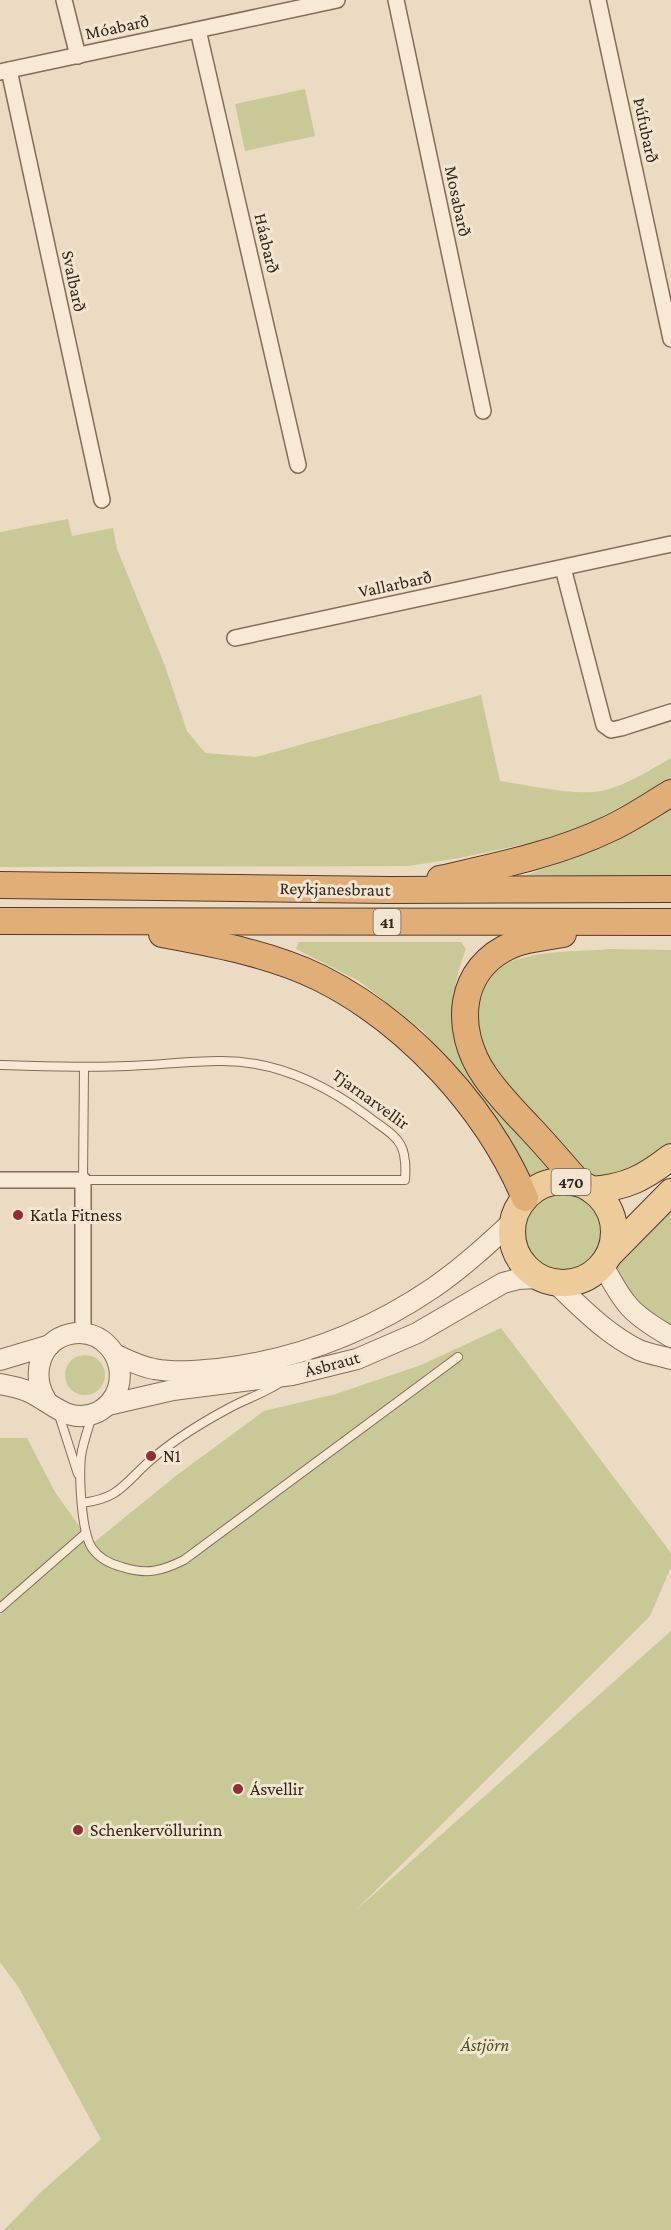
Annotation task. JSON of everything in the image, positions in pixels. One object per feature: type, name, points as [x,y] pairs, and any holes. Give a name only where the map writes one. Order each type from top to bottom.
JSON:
[{"type":"highway","points":[[389,890],[540,855],[612,828],[671,793]]},
{"type":"highway","name":"Reykjanesbraut","points":[[0,885],[389,890],[671,889]]},
{"type":"highway","name":"Reykjanesbraut","points":[[0,921],[103,923],[671,922]]},
{"type":"highway","points":[[586,1186],[484,1075],[472,1052],[466,1033],[465,999],[470,985],[488,960],[515,944],[635,922]]},
{"type":"highway","points":[[103,923],[224,946],[274,960],[320,978],[364,1004],[410,1040],[468,1104],[506,1158],[525,1198]]},
{"type":"main road","name":"470","points":[[513,1221],[525,1198],[548,1183],[564,1181],[586,1186],[616,1188],[629,1183],[671,1157]]},
{"type":"main road","name":"470","points":[[586,1186],[603,1199],[610,1211],[614,1225],[614,1239],[607,1259]]},
{"type":"main road","points":[[513,1221],[512,1235],[518,1254],[529,1270],[548,1280],[569,1283],[593,1274],[671,1192]]},
{"type":"street","name":"Móabarð","points":[[64,0],[78,56]]},
{"type":"street","name":"Móabarð","points":[[4,71],[198,30],[269,7],[337,0]]},
{"type":"street","name":"Mosabarð","points":[[396,0],[483,411]]},
{"type":"street","name":"Þúfubarð","points":[[598,0],[671,339]]},
{"type":"street","name":"Háabarð","points":[[198,30],[298,465]]},
{"type":"street","name":"Svalbarð","points":[[4,71],[102,500]]},
{"type":"street","name":"Vallarbarð","points":[[235,638],[671,544]]},
{"type":"street","points":[[563,568],[604,725],[610,730],[621,728],[671,712]]},
{"type":"street","name":"Tjarnarvellir","points":[[0,1180],[83,1180]]},
{"type":"street","points":[[83,1180],[83,1333]]},
{"type":"street","name":"Ásbraut","points":[[116,1355],[146,1368],[176,1372],[234,1367],[299,1353],[355,1332],[403,1307],[459,1269],[513,1221]]},
{"type":"street","points":[[607,1259],[620,1297],[634,1313],[671,1337]]},
{"type":"street","name":"Ásbraut","points":[[100,1410],[173,1390],[292,1375],[357,1359],[417,1333],[502,1283],[518,1279],[548,1280]]},
{"type":"street","points":[[548,1280],[611,1333],[639,1350],[671,1359]]},
{"type":"street","points":[[0,1360],[50,1345],[71,1334],[83,1333],[106,1343],[116,1355],[120,1367],[117,1391],[100,1410],[74,1416],[27,1391],[0,1384]]},
{"type":"street","points":[[50,1345],[39,1362],[38,1372],[41,1391],[52,1405]]},
{"type":"lane","name":"Tjarnarvellir","points":[[0,1065],[84,1067],[220,1061],[263,1065],[297,1074],[315,1082],[352,1106],[394,1136],[403,1146],[406,1160],[405,1180],[83,1180]]},
{"type":"lane","points":[[83,1180],[84,1067]]},
{"type":"lane","points":[[100,1410],[82,1455],[80,1480],[86,1533],[90,1546],[110,1564],[126,1569],[156,1572],[184,1560],[458,1357]]},
{"type":"lane","points":[[82,1503],[99,1501],[124,1488],[141,1469],[176,1440],[232,1406],[265,1393],[292,1375]]},
{"type":"lane","points":[[52,1405],[80,1480]]},
{"type":"lane","points":[[0,1608],[86,1533]]},
{"type":"green space","points":[[305,89],[315,136],[245,151],[235,104]]},
{"type":"green space","points":[[68,519],[72,536],[113,528],[117,549],[165,666],[187,731],[205,753],[256,757],[481,695],[500,781],[559,790],[593,792],[623,784],[671,758],[671,779],[568,835],[460,858],[408,866],[0,867],[0,532]]},
{"type":"green space","points":[[671,800],[671,877],[527,875],[601,847]]},
{"type":"green space","points":[[299,942],[461,942],[466,949],[456,983],[455,1018],[554,1170],[532,1180],[505,1137],[423,1031],[359,981],[296,949]]},
{"type":"green space","points":[[610,949],[671,950],[671,1144],[628,1172],[606,1177],[590,1174],[581,1169],[521,1103],[491,1064],[477,1031],[477,1016],[485,988],[502,965],[541,954]]},
{"type":"green space","points":[[565,1191],[580,1194],[593,1203],[602,1216],[605,1231],[602,1246],[593,1259],[580,1268],[565,1271],[550,1268],[537,1259],[528,1246],[525,1231],[528,1216],[537,1203],[550,1194]]},
{"type":"green space","points":[[671,1200],[671,1330],[632,1302],[625,1294],[616,1273],[615,1259]]},
{"type":"green space","name":"Ásvellir","points":[[501,1328],[671,1553],[671,1567],[650,1616],[355,1911],[671,1631],[671,2230],[4,2230],[41,2192],[101,2139],[19,1988],[0,1962],[0,1438],[27,1438],[55,1492],[92,1544],[177,1475],[264,1411],[336,1394],[421,1365]]},
{"type":"green space","points":[[85,1355],[99,1361],[105,1375],[99,1389],[85,1395],[71,1389],[65,1375],[71,1361]]},
{"type":"place","name":"Katla Fitness","points":[[18,1215]]},
{"type":"place","name":"N1","points":[[151,1456]]},
{"type":"place","name":"Ásvellir","points":[[238,1789]]},
{"type":"place","name":"Schenkervöllurinn","points":[[78,1830]]},
{"type":"park label","name":"Ástjörn","points":[[485,2045]]}]
